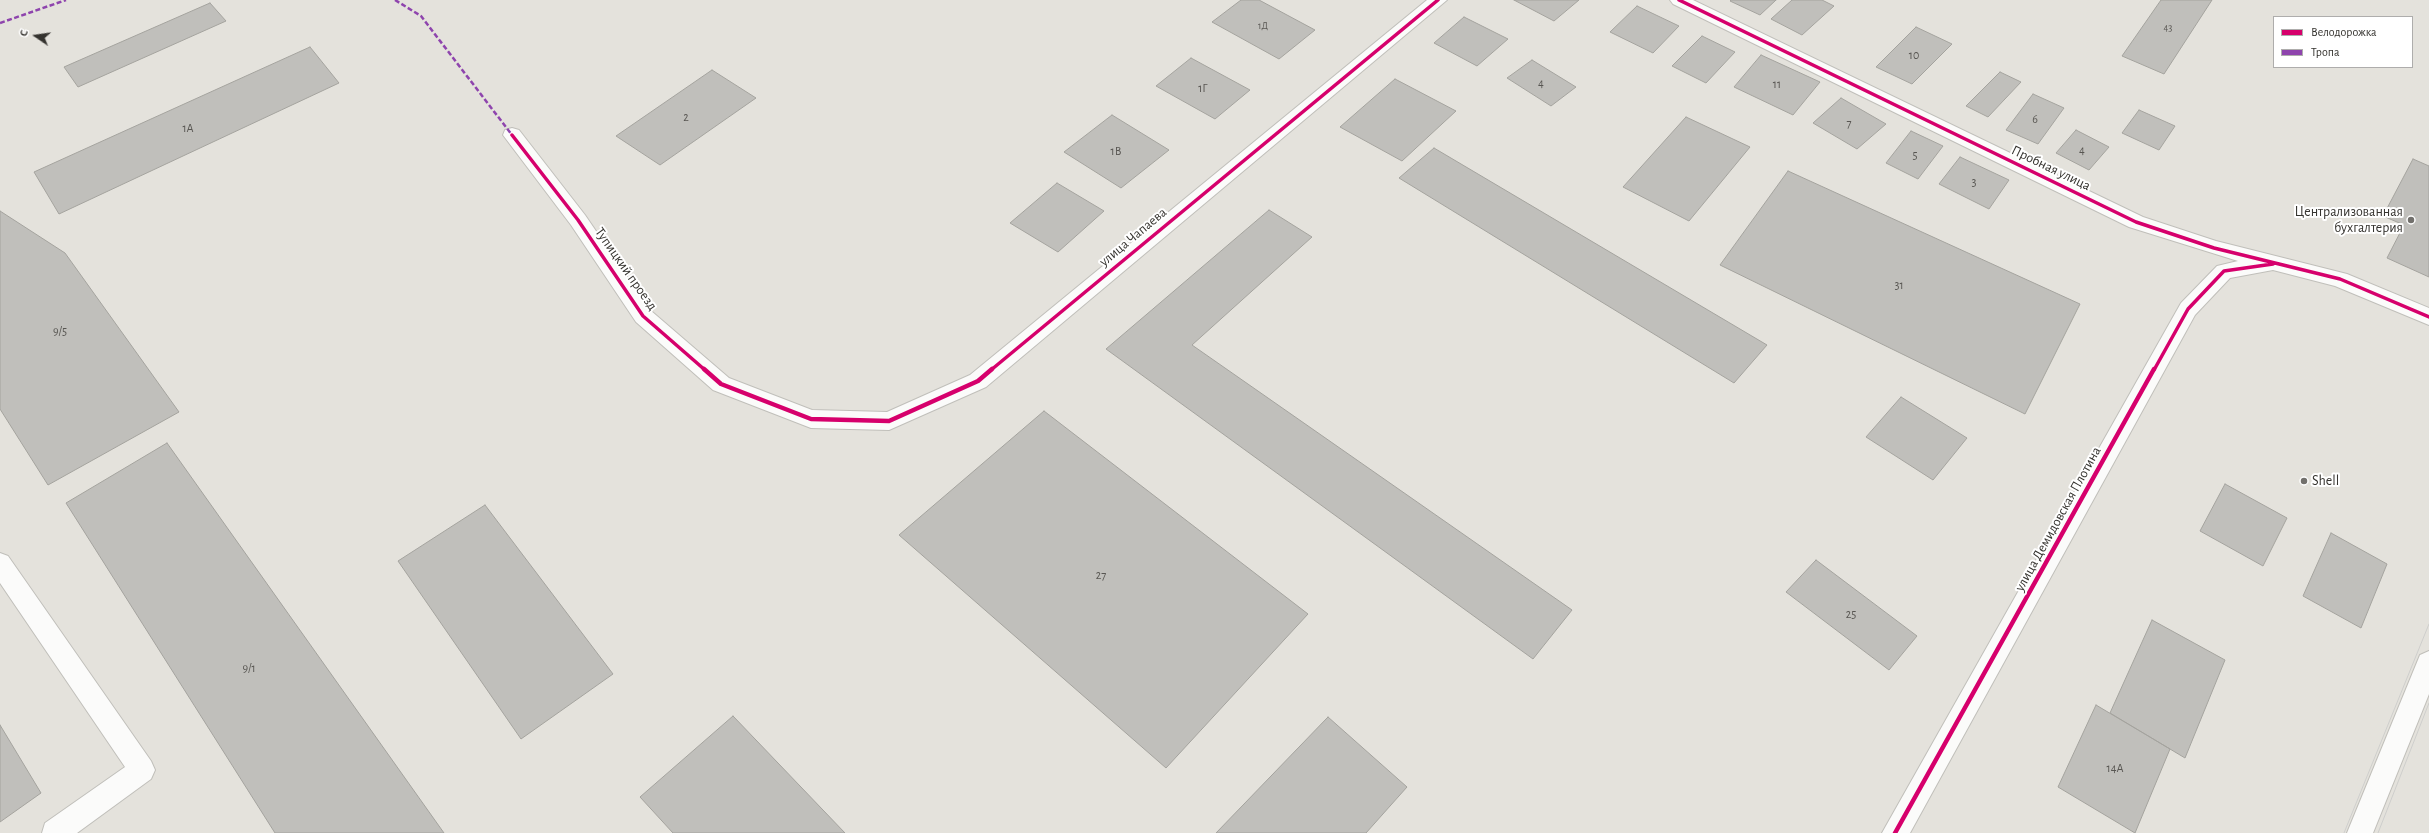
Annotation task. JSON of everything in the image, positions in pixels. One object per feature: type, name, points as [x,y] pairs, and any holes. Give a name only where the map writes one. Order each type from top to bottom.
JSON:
[{"type":"street","name":"улица Чапаева","points":[[811,419],[889,421],[978,381],[1367,57],[1438,0]]},
{"type":"street","name":"Пробная улица","points":[[1679,0],[2136,222],[2214,248],[2340,279],[2429,317]]},
{"type":"street","name":"Тупицкий проезд","points":[[512,135],[578,220],[643,316],[721,384],[811,419]]},
{"type":"street","name":"улица Демидовская Плотина","points":[[1895,833],[2188,309],[2224,271],[2279,264]]},
{"type":"street","points":[[0,563],[142,770],[56,833]]},
{"type":"street","points":[[2360,833],[2429,663]]},
{"type":"building","points":[[1241,0],[1259,0],[1315,30],[1279,59],[1212,22]]},
{"type":"building","points":[[1514,0],[1579,0],[1554,21]]},
{"type":"building","points":[[1731,0],[1776,0],[1760,15],[1730,1]]},
{"type":"building","points":[[1792,0],[1822,0],[1834,6],[1802,35],[1771,19]]},
{"type":"building","points":[[2161,0],[2212,0],[2164,74],[2122,56]]},
{"type":"building","points":[[210,3],[226,21],[78,87],[64,67]]},
{"type":"building","points":[[1637,6],[1679,26],[1653,53],[1610,32]]},
{"type":"building","points":[[1464,17],[1508,39],[1477,66],[1434,43]]},
{"type":"building","points":[[1916,27],[1952,44],[1912,84],[1876,67]]},
{"type":"building","points":[[1702,36],[1735,52],[1706,83],[1672,66]]},
{"type":"building","points":[[310,47],[339,83],[59,214],[34,172]]},
{"type":"building","points":[[1761,55],[1820,82],[1793,115],[1734,87]]},
{"type":"building","points":[[1191,58],[1250,90],[1215,119],[1156,86]]},
{"type":"building","points":[[1532,60],[1576,87],[1551,106],[1507,78]]},
{"type":"building","points":[[712,70],[756,98],[660,165],[616,136]]},
{"type":"building","points":[[2000,72],[2021,82],[1988,117],[1966,106]]},
{"type":"building","points":[[1395,79],[1456,111],[1402,161],[1340,127]]},
{"type":"building","points":[[2033,94],[2064,108],[2038,144],[2006,130]]},
{"type":"building","points":[[1841,98],[1886,124],[1857,149],[1813,123]]},
{"type":"building","points":[[2139,110],[2175,126],[2159,150],[2122,133]]},
{"type":"building","points":[[1112,115],[1169,150],[1121,188],[1064,152]]},
{"type":"building","points":[[1686,117],[1750,147],[1689,221],[1623,187]]},
{"type":"building","points":[[2076,130],[2109,147],[2089,170],[2056,153]]},
{"type":"building","points":[[1911,131],[1943,146],[1918,179],[1886,163]]},
{"type":"building","points":[[1434,148],[1767,345],[1734,383],[1399,178]]},
{"type":"building","points":[[1960,157],[2009,180],[1989,209],[1939,184]]},
{"type":"building","name":"Централизованная бухгалтерия","points":[[2413,159],[2429,166],[2429,277],[2387,258],[2404,225],[2383,216]]},
{"type":"building","points":[[1788,171],[2080,304],[2025,414],[1720,265]]},
{"type":"building","points":[[1057,183],[1104,211],[1058,252],[1010,223]]},
{"type":"building","points":[[1269,210],[1312,237],[1192,345],[1572,610],[1533,659],[1106,349]]},
{"type":"building","points":[[0,211],[65,253],[179,412],[48,485],[0,409]]},
{"type":"building","points":[[1901,397],[1967,438],[1933,480],[1866,437]]},
{"type":"building","points":[[1044,411],[1308,614],[1166,768],[899,535]]},
{"type":"building","points":[[167,443],[444,833],[275,833],[66,503]]},
{"type":"building","points":[[2225,484],[2287,518],[2263,566],[2200,531]]},
{"type":"building","points":[[485,505],[613,674],[521,739],[398,561]]},
{"type":"building","points":[[2331,533],[2387,564],[2361,628],[2303,596]]},
{"type":"building","points":[[1816,560],[1917,636],[1889,670],[1786,592]]},
{"type":"building","points":[[2152,620],[2225,660],[2185,758],[2110,713]]},
{"type":"building","points":[[2096,705],[2170,749],[2135,833],[2058,787]]},
{"type":"building","points":[[733,716],[845,833],[673,833],[640,797]]},
{"type":"building","points":[[1328,717],[1407,787],[1366,833],[1216,833]]},
{"type":"building","points":[[0,725],[41,793],[0,822]]},
{"type":"tram line","points":[[2344,833],[2429,624]]},
{"type":"tram line","points":[[2378,833],[2429,703]]},
{"type":"marked path","points":[[0,23],[66,0]]},
{"type":"marked path","points":[[395,0],[421,16],[512,135]]},
{"type":"cycle path","points":[[512,135],[578,220],[643,316],[721,384],[811,419],[889,421],[978,381],[1367,57],[1438,0]]},
{"type":"cycle path","points":[[1679,0],[2136,222],[2214,248],[2340,279],[2429,317]]},
{"type":"cycle path","points":[[1895,833],[2188,309],[2224,271],[2273,264]]},
{"type":"place","name":"Централизованная бухгалтерия","points":[[2411,220]]},
{"type":"place","name":"Shell","points":[[2304,481]]}]
